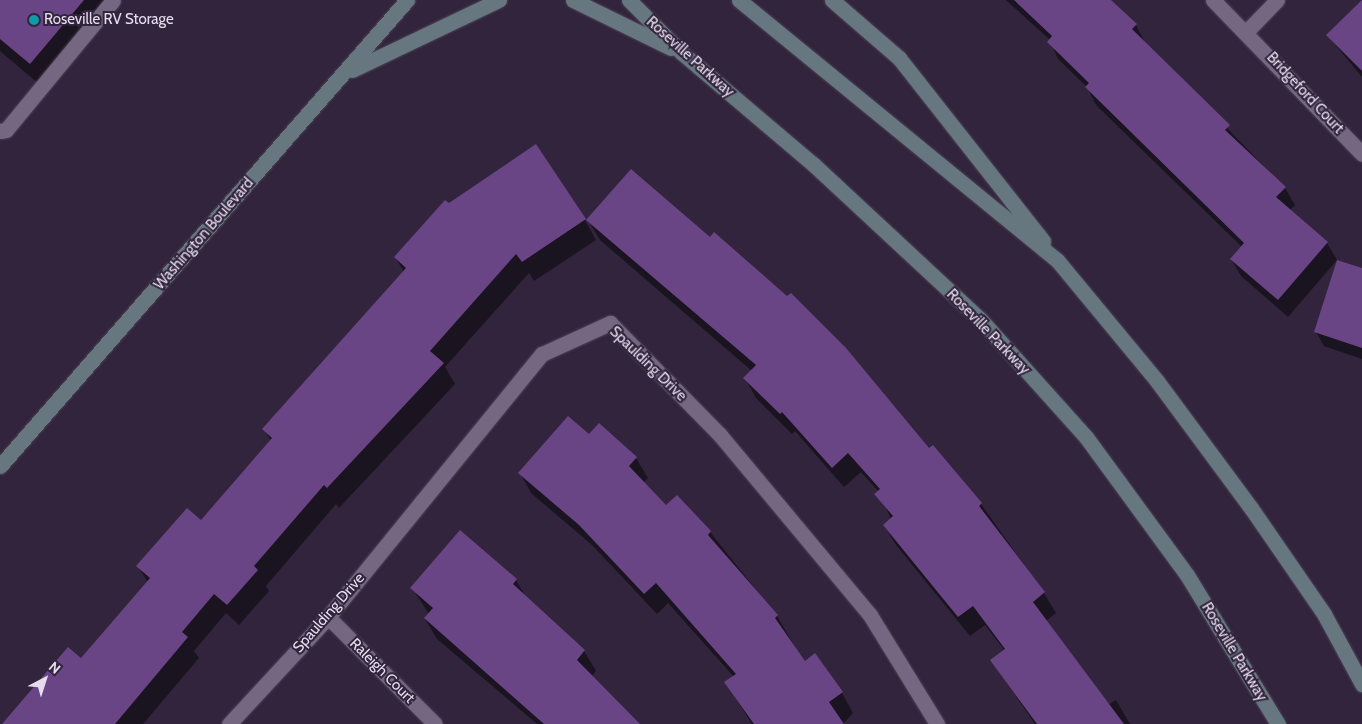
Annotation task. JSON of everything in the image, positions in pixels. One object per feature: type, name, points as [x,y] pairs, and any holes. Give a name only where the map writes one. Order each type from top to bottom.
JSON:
[{"type":"main road","name":"Washington Boulevard","points":[[0,466],[346,73],[407,0]]},
{"type":"main road","points":[[346,73],[499,0]]},
{"type":"main road","points":[[573,0],[682,53]]},
{"type":"main road","name":"Roseville Parkway","points":[[628,0],[682,53],[813,164],[980,319],[1086,437],[1187,575],[1278,724]]},
{"type":"main road","points":[[739,0],[1057,260]]},
{"type":"main road","points":[[832,0],[899,58],[1057,260],[1158,381],[1251,508],[1324,614],[1362,684]]},
{"type":"street","points":[[0,131],[6,130],[113,0]]},
{"type":"street","name":"Bridgeford Court","points":[[1213,0],[1247,32],[1362,154]]},
{"type":"street","points":[[1247,32],[1277,0]]},
{"type":"street","name":"Spaulding Drive","points":[[229,724],[328,618],[542,354],[610,323],[720,435],[863,608],[938,724]]},
{"type":"street","name":"Raleigh Court","points":[[328,618],[435,724]]},
{"type":"building","name":"Roseville RV Storage","points":[[0,0],[84,0],[30,64],[0,39]]},
{"type":"building","points":[[1014,0],[1111,0],[1137,24],[1132,29],[1230,125],[1225,130],[1286,187],[1276,197],[1328,242],[1278,300],[1230,259],[1244,243],[1085,87],[1089,83],[1047,42],[1052,36]]},
{"type":"building","points":[[1362,0],[1362,71],[1326,35]]},
{"type":"building","points":[[536,144],[586,219],[522,262],[516,254],[430,351],[444,363],[327,488],[324,485],[254,566],[258,570],[227,605],[214,594],[182,632],[188,637],[115,724],[2,724],[68,647],[81,658],[150,578],[136,566],[187,508],[201,520],[272,438],[262,429],[406,268],[394,257],[445,200],[449,203]]},
{"type":"building","points":[[631,169],[710,237],[714,232],[787,296],[791,293],[846,348],[929,448],[933,445],[982,503],[979,506],[1045,592],[1033,602],[1124,724],[1037,724],[990,660],[1005,649],[973,606],[958,617],[883,525],[893,516],[874,494],[880,489],[848,453],[832,468],[782,412],[780,414],[743,378],[756,365],[586,220]]},
{"type":"building","points":[[1337,260],[1362,268],[1362,348],[1314,332]]},
{"type":"building","points":[[568,416],[589,434],[599,423],[637,457],[629,466],[666,505],[677,495],[711,531],[708,535],[778,615],[775,618],[805,661],[815,653],[843,692],[829,702],[844,724],[754,724],[724,682],[736,674],[656,583],[644,594],[579,525],[518,473]]},
{"type":"building","points":[[460,530],[517,579],[513,584],[585,650],[577,660],[640,724],[544,724],[424,618],[433,608],[410,588]]},
{"type":"place","name":"Roseville RV Storage","points":[[34,20]]}]
